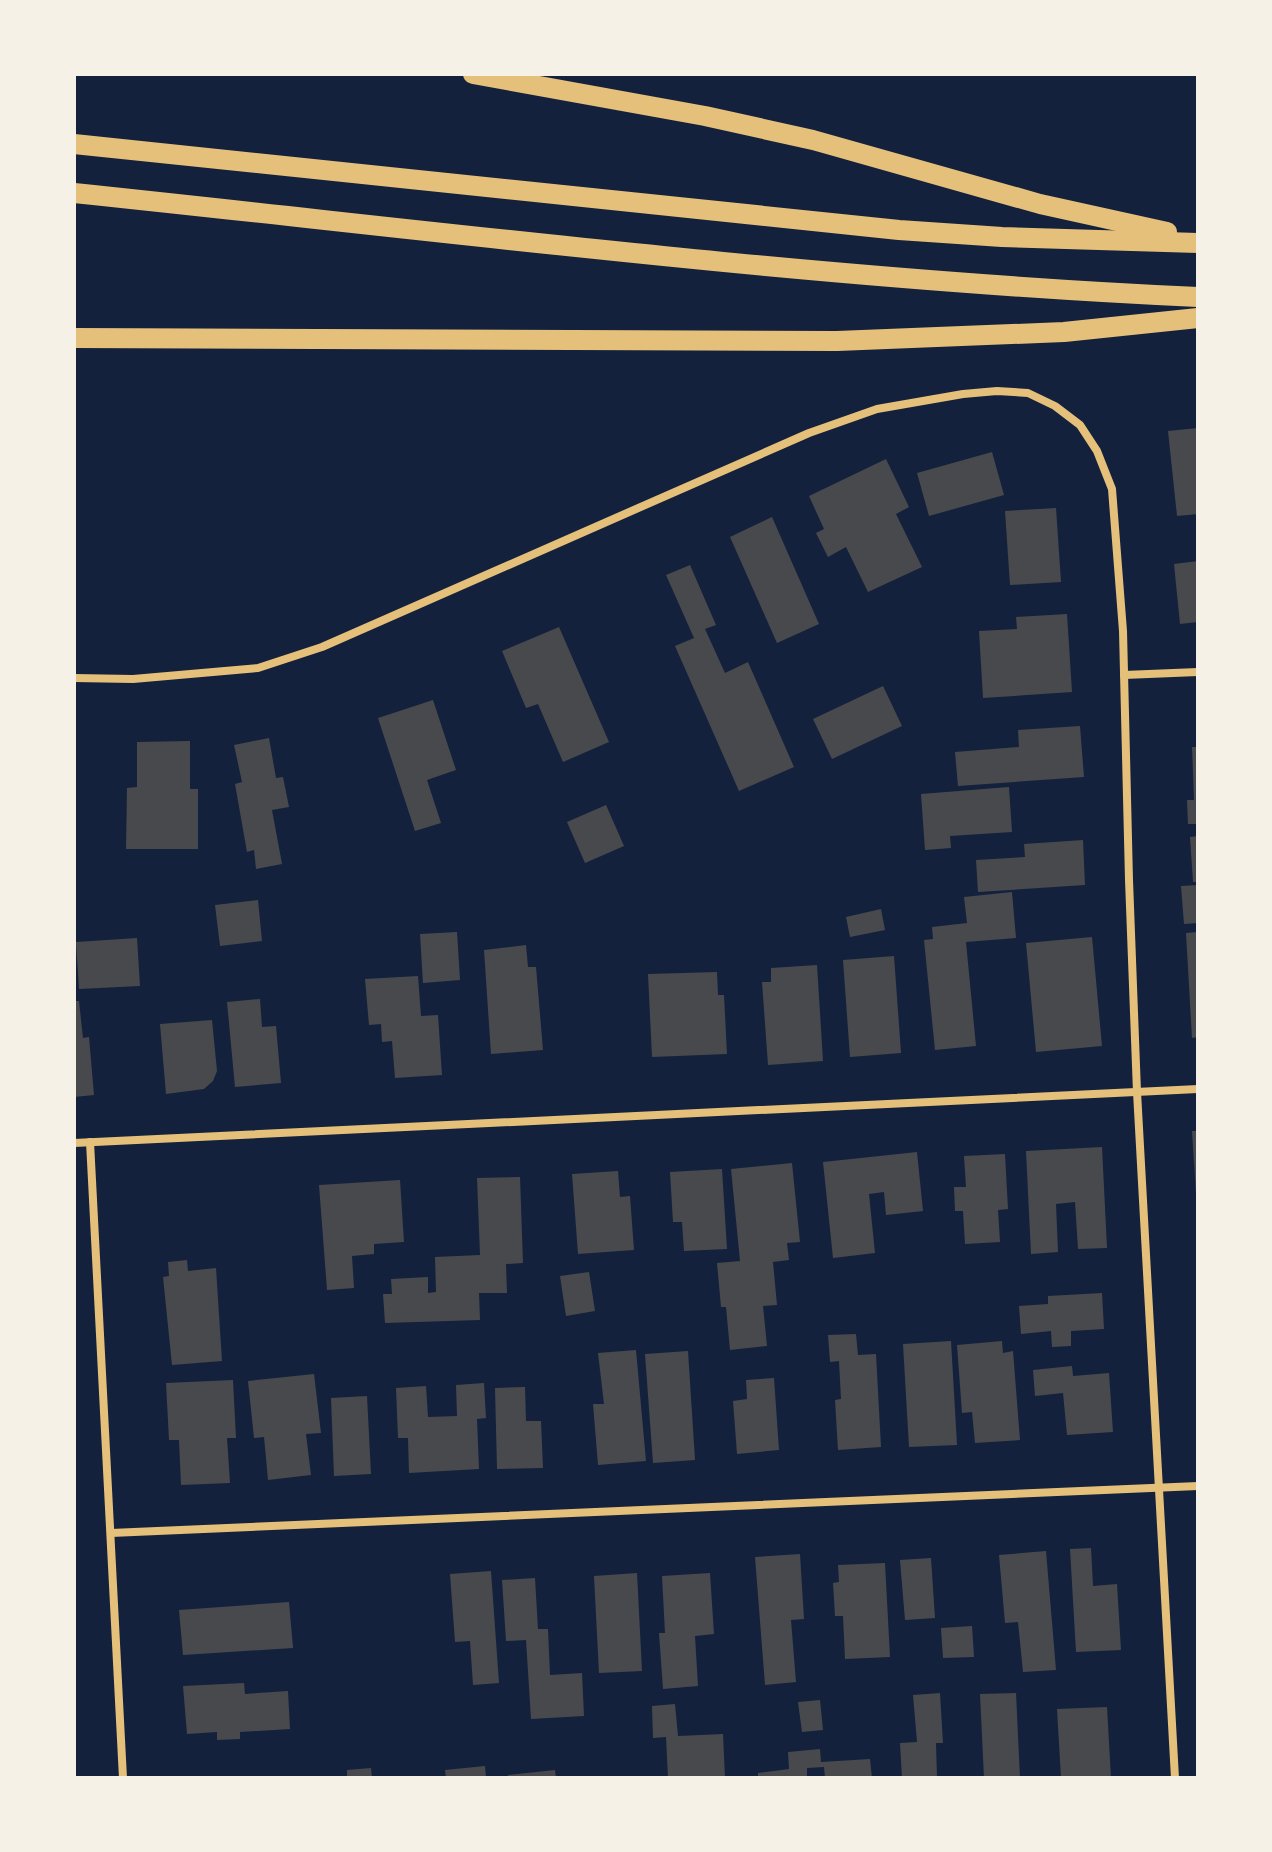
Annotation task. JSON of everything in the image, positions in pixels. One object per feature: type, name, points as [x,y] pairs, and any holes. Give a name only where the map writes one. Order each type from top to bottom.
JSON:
[{"type":"main road","points":[[473,74],[705,116],[813,140],[1040,204],[1198,241]]},
{"type":"main road","points":[[74,144],[899,230],[1002,237],[1198,241]]},
{"type":"main road","points":[[74,193],[814,271],[1055,290],[1198,297]]},
{"type":"main road","points":[[74,338],[837,341],[1064,332],[1198,318]]},
{"type":"street","points":[[74,678],[133,679],[258,668],[322,647],[809,433],[900,403],[997,391],[1028,393],[1055,406],[1080,425],[1097,451],[1112,489],[1115,517],[1124,675],[1137,1092],[1175,1778]]},
{"type":"street","points":[[1124,675],[1198,672]]},
{"type":"street","points":[[74,1143],[1198,1089]]},
{"type":"street","points":[[90,1142],[123,1778]]},
{"type":"street","points":[[111,1533],[1198,1486]]},
{"type":"building","points":[[1198,428],[1198,514],[1177,516],[1168,431]]},
{"type":"building","points":[[992,452],[1004,495],[929,516],[917,473]]},
{"type":"building","points":[[886,459],[909,507],[896,514],[922,567],[868,592],[846,547],[828,557],[816,533],[824,529],[809,496]]},
{"type":"building","points":[[1056,508],[1061,582],[1010,585],[1005,511]]},
{"type":"building","points":[[772,517],[819,624],[777,643],[730,537]]},
{"type":"building","points":[[1198,561],[1198,622],[1180,624],[1174,564]]},
{"type":"building","points":[[690,565],[716,625],[705,629],[725,673],[748,662],[794,767],[739,791],[675,646],[694,638],[666,575]]},
{"type":"building","points":[[1067,614],[1072,692],[983,698],[979,631],[1017,629],[1016,617]]},
{"type":"building","points":[[559,627],[609,742],[563,762],[538,704],[526,708],[502,651]]},
{"type":"building","points":[[883,686],[902,726],[832,759],[813,719]]},
{"type":"building","points":[[433,700],[456,770],[427,780],[441,823],[415,831],[378,718]]},
{"type":"building","points":[[1080,726],[1084,777],[958,786],[955,752],[1019,747],[1018,730]]},
{"type":"building","points":[[269,738],[276,778],[283,777],[289,807],[272,810],[282,864],[256,869],[254,850],[247,852],[235,784],[242,782],[234,745]]},
{"type":"building","points":[[190,741],[190,789],[198,789],[198,849],[126,849],[127,788],[137,787],[137,742]]},
{"type":"building","points":[[1192,747],[1198,747],[1198,824],[1188,824],[1187,800],[1194,800]]},
{"type":"building","points":[[1009,787],[1012,832],[950,836],[951,848],[925,850],[921,794]]},
{"type":"building","points":[[606,805],[624,846],[585,863],[567,822]]},
{"type":"building","points":[[1198,836],[1198,882],[1193,882],[1190,837]]},
{"type":"building","points":[[1083,840],[1085,885],[978,892],[976,860],[1025,857],[1024,844]]},
{"type":"building","points":[[1198,885],[1198,923],[1184,924],[1181,886]]},
{"type":"building","points":[[1012,892],[1016,938],[966,942],[976,1046],[935,1050],[924,940],[933,939],[932,927],[967,923],[964,897]]},
{"type":"building","points":[[258,900],[262,941],[220,946],[215,905]]},
{"type":"building","points":[[881,909],[885,930],[850,937],[846,917]]},
{"type":"building","points":[[457,932],[460,980],[423,983],[420,934]]},
{"type":"building","points":[[1198,932],[1198,1037],[1192,1038],[1186,933]]},
{"type":"building","points":[[1092,937],[1102,1046],[1036,1052],[1026,943]]},
{"type":"building","points":[[137,938],[140,986],[79,989],[76,942]]},
{"type":"building","points":[[526,945],[528,967],[536,967],[543,1050],[491,1054],[484,950]]},
{"type":"building","points":[[894,956],[901,1053],[850,1057],[843,960]]},
{"type":"building","points":[[817,965],[823,1061],[768,1065],[762,982],[771,982],[771,968]]},
{"type":"building","points":[[717,972],[718,995],[724,995],[727,1054],[652,1057],[648,974]]},
{"type":"building","points":[[418,976],[421,1016],[438,1015],[442,1075],[395,1078],[392,1041],[382,1042],[381,1024],[369,1025],[365,979]]},
{"type":"building","points":[[260,999],[262,1027],[276,1026],[281,1083],[235,1087],[227,1002]]},
{"type":"building","points":[[74,1001],[79,1001],[83,1038],[89,1037],[94,1095],[74,1097]]},
{"type":"building","points":[[212,1020],[217,1071],[213,1081],[204,1089],[166,1094],[160,1024]]},
{"type":"building","points":[[1192,1131],[1198,1131],[1198,1194],[1196,1194]]},
{"type":"building","points":[[1102,1147],[1107,1248],[1078,1249],[1075,1202],[1056,1204],[1058,1252],[1031,1254],[1026,1151]]},
{"type":"building","points":[[917,1152],[923,1211],[886,1215],[884,1192],[869,1194],[875,1253],[833,1258],[823,1162]]},
{"type":"building","points":[[1005,1154],[1008,1209],[998,1210],[1000,1242],[965,1244],[963,1211],[955,1211],[954,1187],[966,1187],[964,1156]]},
{"type":"building","points":[[792,1163],[800,1242],[787,1243],[789,1260],[773,1262],[777,1305],[763,1306],[767,1346],[730,1350],[726,1307],[721,1307],[717,1263],[740,1261],[731,1169]]},
{"type":"building","points":[[722,1169],[727,1249],[684,1251],[682,1222],[673,1222],[670,1172]]},
{"type":"building","points":[[618,1171],[620,1197],[630,1196],[634,1250],[578,1254],[572,1174]]},
{"type":"building","points":[[520,1177],[523,1263],[506,1264],[507,1293],[479,1293],[480,1320],[385,1323],[383,1294],[392,1294],[391,1279],[428,1277],[428,1293],[436,1292],[435,1257],[480,1255],[477,1178]]},
{"type":"building","points":[[400,1180],[404,1242],[374,1244],[374,1254],[352,1256],[354,1288],[327,1290],[319,1185]]},
{"type":"building","points":[[187,1260],[188,1271],[216,1268],[222,1361],[172,1365],[163,1277],[169,1276],[168,1262]]},
{"type":"building","points":[[589,1272],[595,1311],[566,1316],[560,1276]]},
{"type":"building","points":[[1102,1293],[1104,1329],[1071,1331],[1071,1346],[1052,1347],[1051,1331],[1021,1334],[1019,1306],[1048,1304],[1048,1296]]},
{"type":"building","points":[[856,1334],[858,1355],[876,1354],[881,1447],[838,1450],[835,1400],[841,1399],[839,1361],[830,1362],[828,1335]]},
{"type":"building","points":[[951,1341],[957,1445],[909,1447],[903,1344]]},
{"type":"building","points":[[1002,1341],[1003,1353],[1013,1351],[1020,1440],[975,1443],[972,1412],[962,1413],[957,1345]]},
{"type":"building","points":[[636,1350],[646,1461],[598,1465],[593,1404],[604,1404],[598,1353]]},
{"type":"building","points":[[688,1351],[695,1460],[653,1463],[645,1354]]},
{"type":"building","points":[[1072,1366],[1073,1376],[1109,1373],[1113,1432],[1067,1435],[1063,1393],[1035,1396],[1033,1370]]},
{"type":"building","points":[[314,1374],[321,1433],[306,1434],[311,1475],[268,1480],[264,1437],[254,1438],[248,1381]]},
{"type":"building","points":[[774,1378],[779,1450],[737,1454],[733,1401],[747,1399],[746,1380]]},
{"type":"building","points":[[233,1380],[236,1438],[227,1438],[230,1483],[181,1485],[179,1440],[169,1440],[166,1383]]},
{"type":"building","points":[[484,1383],[486,1418],[477,1419],[479,1469],[409,1473],[408,1438],[398,1438],[396,1388],[426,1386],[428,1417],[457,1416],[456,1385]]},
{"type":"building","points":[[525,1387],[526,1421],[541,1421],[543,1468],[497,1469],[495,1388]]},
{"type":"building","points":[[367,1396],[371,1474],[334,1476],[331,1398]]},
{"type":"building","points":[[1091,1548],[1093,1586],[1117,1584],[1121,1650],[1076,1652],[1070,1549]]},
{"type":"building","points":[[1046,1551],[1056,1670],[1023,1672],[1018,1622],[1005,1623],[999,1555]]},
{"type":"building","points":[[800,1554],[804,1619],[791,1620],[796,1682],[765,1685],[755,1557]]},
{"type":"building","points":[[931,1558],[935,1618],[905,1620],[900,1560]]},
{"type":"building","points":[[885,1563],[890,1657],[845,1659],[843,1616],[835,1616],[833,1583],[839,1582],[838,1565]]},
{"type":"building","points":[[491,1571],[499,1683],[473,1685],[470,1641],[455,1642],[450,1574]]},
{"type":"building","points":[[637,1573],[642,1671],[599,1673],[594,1576]]},
{"type":"building","points":[[710,1573],[714,1634],[695,1636],[698,1686],[663,1689],[659,1633],[665,1633],[662,1576]]},
{"type":"building","points":[[535,1578],[538,1629],[548,1629],[550,1675],[582,1673],[584,1716],[531,1719],[526,1640],[506,1641],[502,1580]]},
{"type":"building","points":[[289,1602],[293,1648],[183,1655],[179,1610]]},
{"type":"building","points":[[972,1626],[974,1657],[943,1658],[941,1628]]},
{"type":"building","points":[[244,1683],[245,1694],[288,1691],[290,1729],[240,1732],[240,1739],[217,1740],[217,1732],[187,1734],[183,1686]]},
{"type":"building","points":[[940,1693],[943,1743],[936,1743],[937,1778],[902,1778],[900,1743],[917,1742],[913,1695]]},
{"type":"building","points":[[1016,1693],[1020,1778],[984,1778],[980,1694]]},
{"type":"building","points":[[820,1700],[823,1730],[802,1732],[798,1702]]},
{"type":"building","points":[[675,1704],[678,1736],[723,1734],[725,1778],[668,1778],[666,1737],[653,1738],[652,1706]]},
{"type":"building","points":[[1107,1707],[1111,1778],[1061,1778],[1057,1709]]},
{"type":"building","points":[[820,1749],[821,1762],[870,1759],[872,1778],[825,1778],[824,1767],[807,1768],[807,1778],[758,1778],[758,1773],[789,1769],[788,1752]]},
{"type":"building","points":[[485,1766],[486,1778],[446,1778],[445,1770]]},
{"type":"building","points":[[371,1768],[372,1778],[347,1778],[347,1770]]},
{"type":"building","points":[[555,1770],[556,1778],[508,1778],[508,1775]]}]
